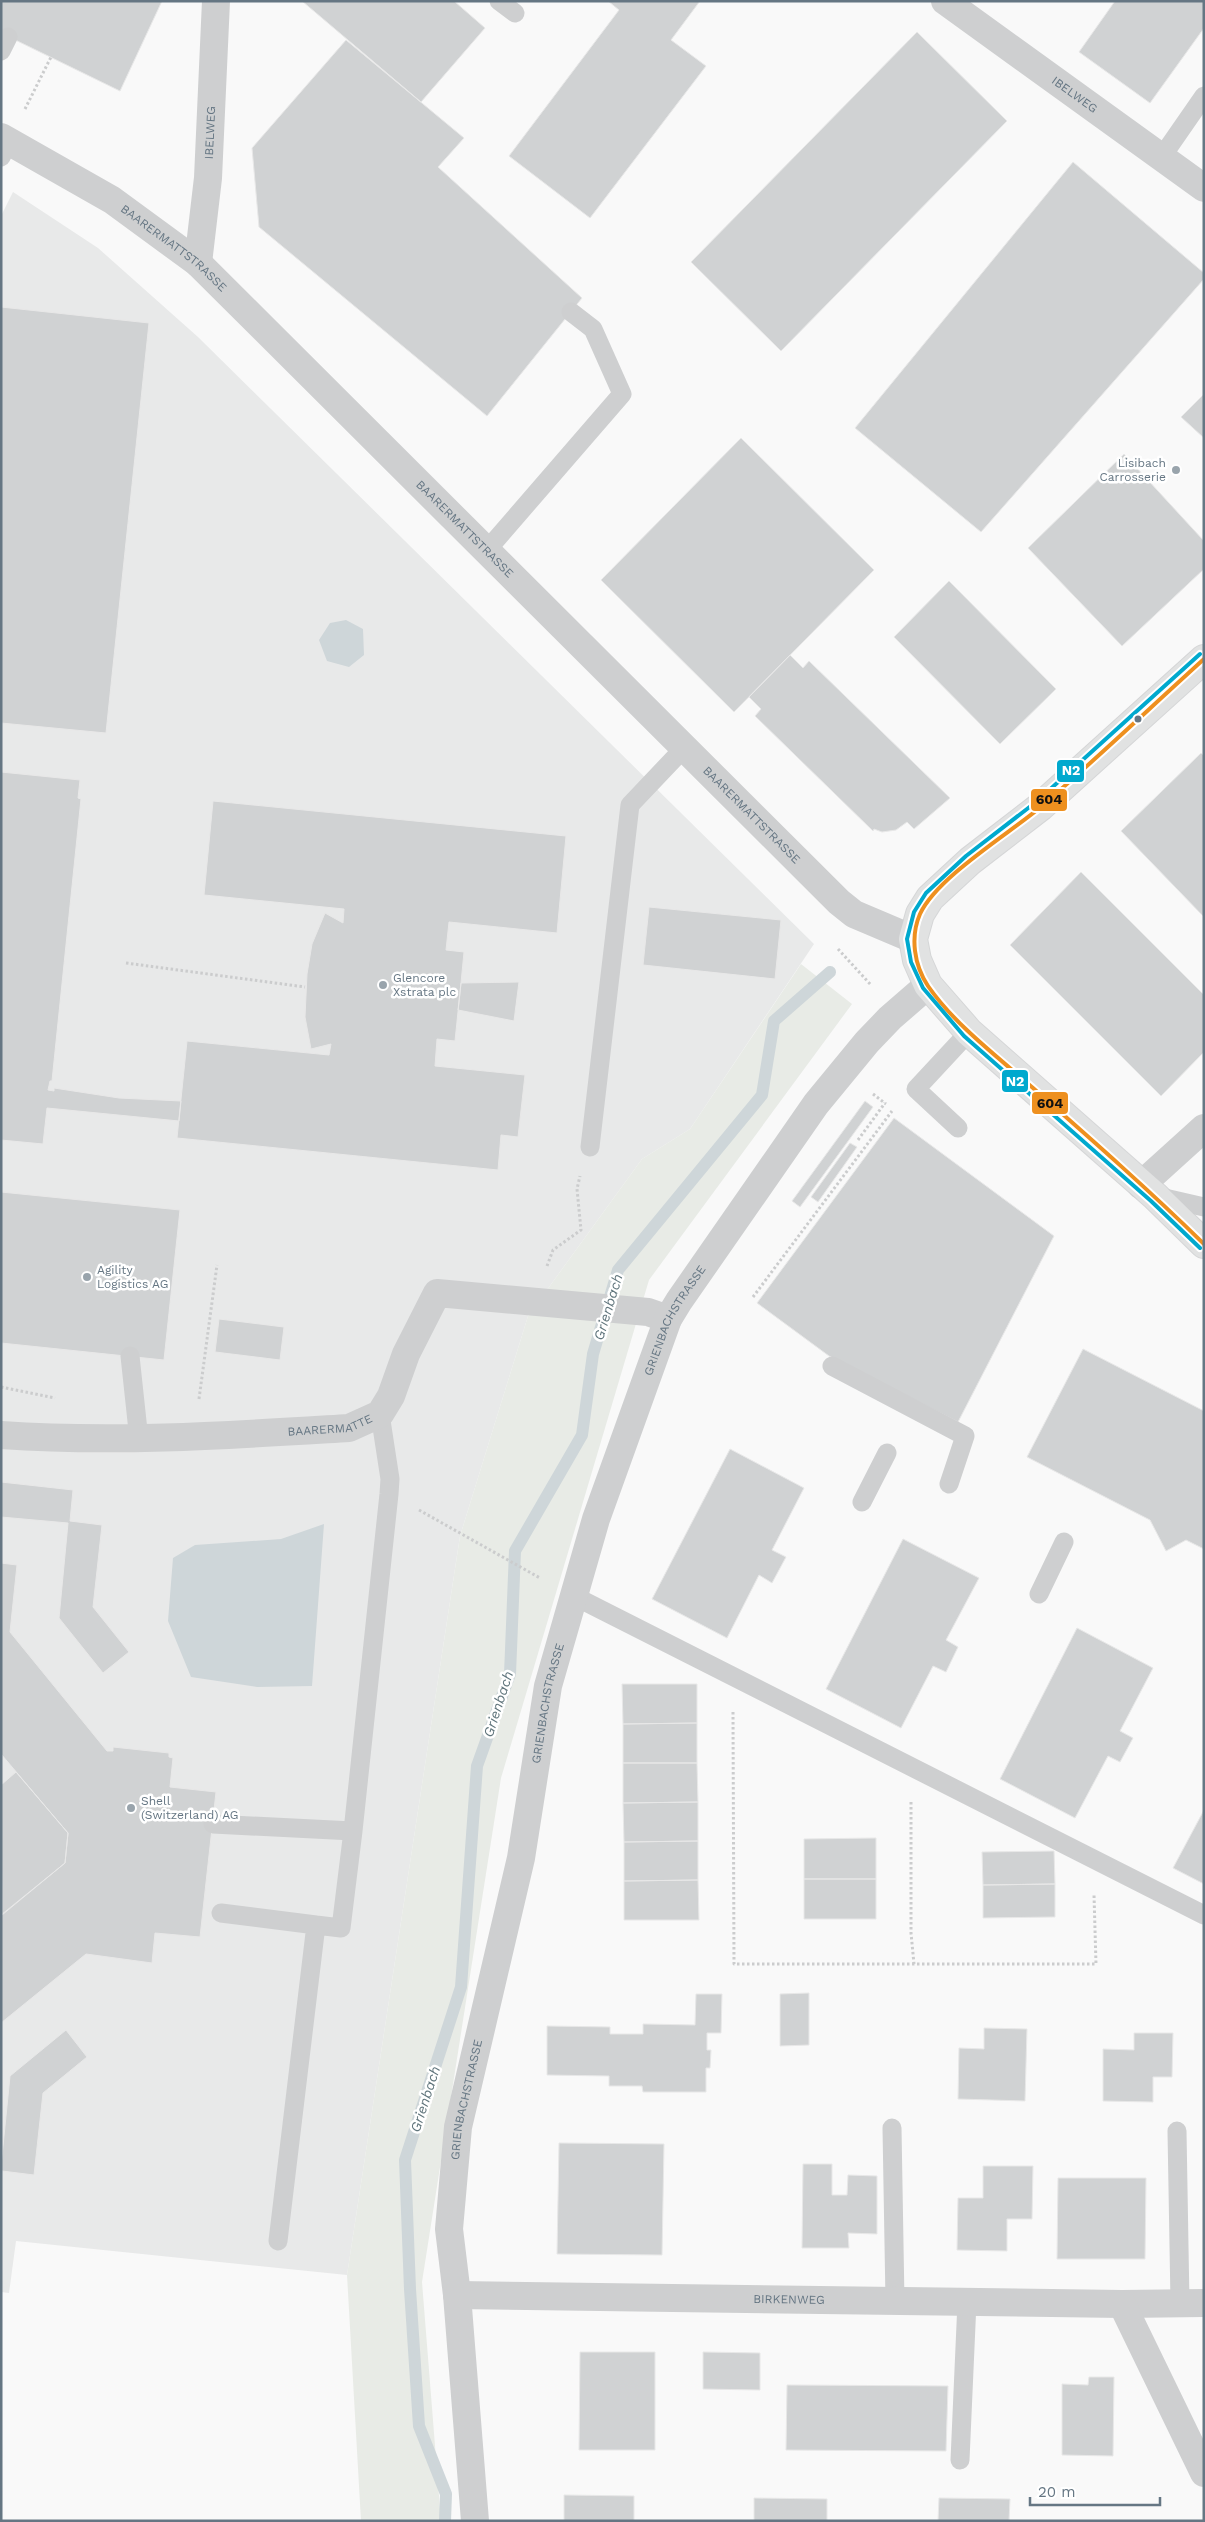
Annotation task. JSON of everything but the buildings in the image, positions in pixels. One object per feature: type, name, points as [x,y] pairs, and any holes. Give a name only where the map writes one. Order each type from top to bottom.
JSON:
[{"type":"street","name":"IBELWEG","points":[[198,262],[208,178],[216,1]]},
{"type":"street","name":"IBELWEG","points":[[945,1],[1204,188]]},
{"type":"street","name":"BAARERMATTSTRASSE","points":[[4,145],[112,200],[198,262],[854,914],[913,939]]},
{"type":"street","points":[[1204,659],[1040,807],[970,861],[930,898],[920,914],[913,939],[917,960],[928,986],[968,1032],[1148,1190],[1204,1244]]},
{"type":"street","name":"GRIENBACHSTRASSE","points":[[475,2521],[450,2229],[458,2127],[521,1858],[548,1686],[596,1519],[668,1319],[679,1301],[816,1104],[872,1036],[928,986]]},
{"type":"street","points":[[1148,1190],[1204,1128]]},
{"type":"street","name":"BAARERMATTE","points":[[1,1435],[60,1439],[138,1440],[349,1428],[380,1414],[390,1396],[406,1354],[437,1293],[626,1309],[648,1312],[668,1319]]},
{"type":"street","name":"BIRKENWEG","points":[[457,2295],[1122,2304],[1192,2303]]},
{"type":"street","points":[[1122,2304],[1204,2473]]},
{"type":"lane","points":[[499,1],[515,13]]},
{"type":"lane","points":[[1161,158],[1204,96]]},
{"type":"lane","points":[[487,550],[622,394],[593,329],[571,312]]},
{"type":"lane","points":[[590,1147],[630,805],[685,747]]},
{"type":"lane","points":[[958,1128],[916,1089],[968,1032]]},
{"type":"lane","points":[[1148,1190],[1204,1206]]},
{"type":"lane","points":[[130,1356],[138,1440]]},
{"type":"lane","points":[[832,1366],[965,1436],[949,1484]]},
{"type":"lane","points":[[222,1913],[341,1928],[389,1494],[390,1479],[380,1414]]},
{"type":"lane","points":[[862,1502],[887,1453]]},
{"type":"lane","points":[[1039,1594],[1064,1542]]},
{"type":"lane","points":[[574,1596],[1204,1915]]},
{"type":"lane","points":[[213,1824],[352,1831]]},
{"type":"lane","points":[[278,2240],[316,1925]]},
{"type":"lane","points":[[892,2128],[896,2301]]},
{"type":"lane","points":[[1177,2132],[1192,2303]]},
{"type":"lane","points":[[960,2460],[967,2302]]},
{"type":"path","points":[[4,145],[51,58]]},
{"type":"path","points":[[126,963],[305,987]]},
{"type":"path","points":[[753,1297],[893,1109],[916,1089]]},
{"type":"path","points":[[858,1140],[885,1103]]},
{"type":"path","points":[[547,1263],[553,1250],[581,1230],[576,1189],[590,1147]]},
{"type":"path","points":[[194,1437],[217,1265]]},
{"type":"path","points":[[389,1494],[574,1596]]},
{"type":"path","points":[[733,1677],[734,1964],[1096,1964],[1095,1927]]},
{"type":"path","points":[[911,1767],[911,1934],[914,1964]]},
{"type":"shaded area","points":[[13,192],[98,248],[198,337],[814,944],[690,1129],[642,1159],[528,1316],[460,1536],[347,2275],[16,2241],[9,2293],[1,2292],[1,216]]},
{"type":"shaded area","points":[[346,620],[363,629],[364,655],[349,667],[327,661],[319,640],[330,623]]},
{"type":"shaded area","points":[[801,964],[852,1004],[649,1280],[501,1778],[422,2282],[441,2521],[361,2521],[347,2275],[460,1536],[528,1316],[642,1159],[690,1129]]},
{"type":"shaded area","points":[[324,1524],[312,1686],[257,1687],[191,1677],[168,1621],[173,1558],[195,1545],[281,1539]]},
{"type":"waterway","name":"Grienbach","points":[[445,2521],[446,2494],[419,2426],[410,2289],[405,2160],[461,1987],[477,1766],[510,1674],[515,1551],[582,1435],[593,1354],[618,1270],[762,1095],[774,1021],[830,972]]},
{"type":"transit line","name":"N2","points":[[1200,654],[1036,802],[966,856],[926,893],[914,912],[907,939],[911,962],[923,988],[964,1036],[1151,1201],[1200,1248]]},
{"type":"transit line","name":"604","points":[[1204,659],[1042,806],[975,856],[942,885],[920,914],[914,941],[919,969],[923,978],[951,1014],[1120,1165],[1204,1244]]},
{"type":"place","name":"Lisibach Carrosserie","points":[[1176,470]]},
{"type":"place","name":"Glencore Xstrata plc","points":[[383,985]]},
{"type":"place","name":"Agility Logistics AG","points":[[87,1277]]},
{"type":"place","name":"Shell (Switzerland) AG","points":[[131,1808]]}]
